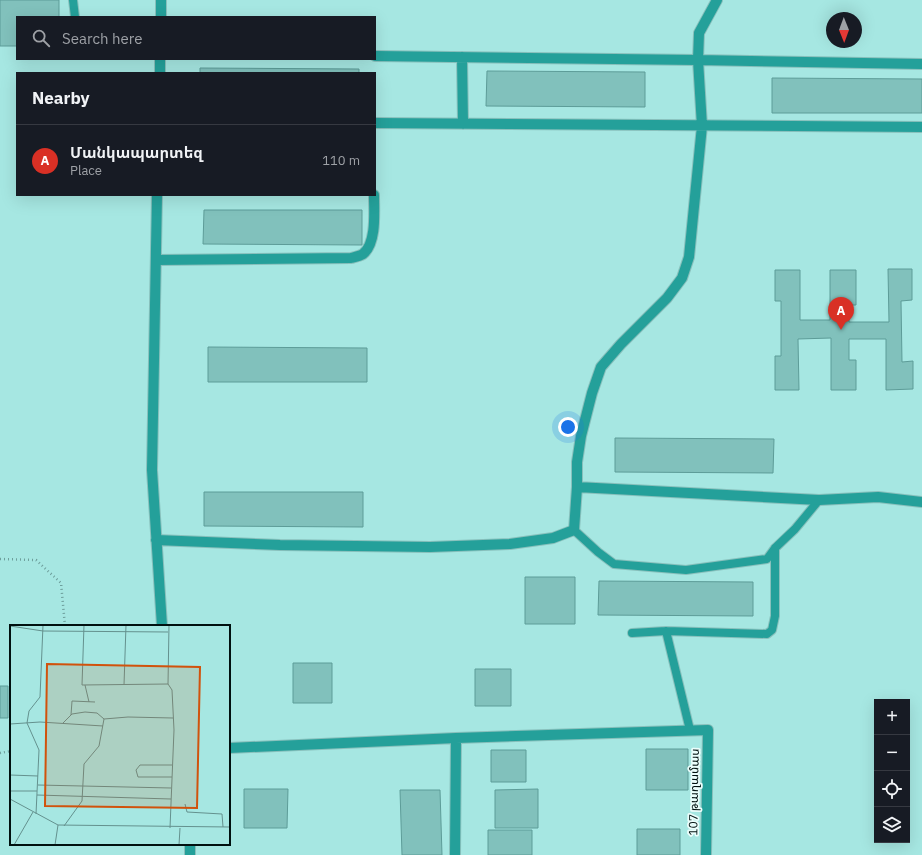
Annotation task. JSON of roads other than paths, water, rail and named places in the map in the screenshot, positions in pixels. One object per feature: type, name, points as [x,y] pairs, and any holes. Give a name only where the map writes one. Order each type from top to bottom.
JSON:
[{"type":"street","points":[[161,0],[161,16]]},
{"type":"street","points":[[156,540],[280,545],[430,547],[510,544],[553,538],[574,530],[577,462],[581,436],[592,393],[601,368],[621,344],[666,298],[682,278],[689,257],[702,126],[698,60],[699,33],[717,0]]},
{"type":"street","points":[[376,56],[922,64]]},
{"type":"street","points":[[462,57],[463,124]]},
{"type":"street","points":[[160,60],[160,72]]},
{"type":"street","points":[[376,123],[922,127]]},
{"type":"street","points":[[157,196],[152,470],[162,625]]},
{"type":"street","points":[[156,260],[351,258],[363,255],[370,245],[374,223],[374,196]]},
{"type":"street","points":[[577,487],[818,500],[878,497],[922,502]]},
{"type":"street","points":[[230,748],[690,730]]},
{"type":"street","name":"107 թաղամաս","points":[[690,730],[708,730],[706,855]]},
{"type":"street","points":[[455,855],[456,738]]},
{"type":"lane","points":[[73,0],[75,16]]},
{"type":"lane","points":[[574,530],[598,552],[614,564],[686,570],[767,559],[775,548],[795,529],[818,500]]},
{"type":"lane","points":[[632,633],[666,631],[768,634],[772,630],[775,616],[775,548]]},
{"type":"lane","points":[[666,631],[690,730]]},
{"type":"place","name":"Մանկապարտեզ","points":[[841,330]]}]
